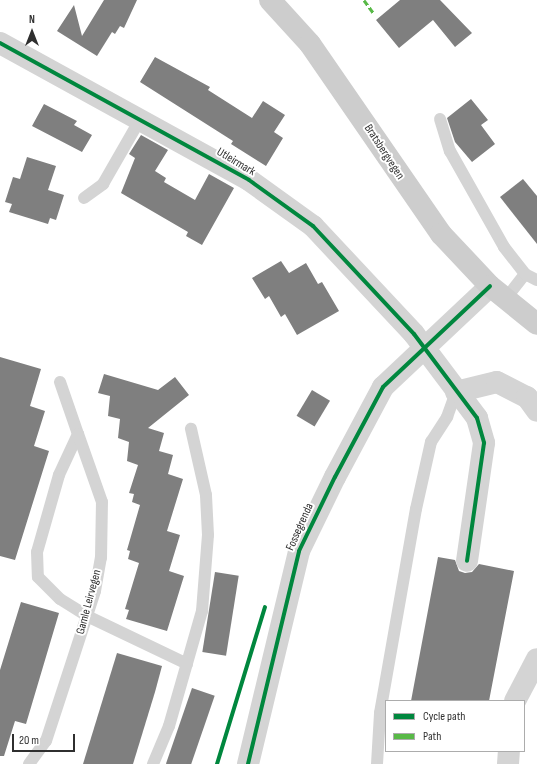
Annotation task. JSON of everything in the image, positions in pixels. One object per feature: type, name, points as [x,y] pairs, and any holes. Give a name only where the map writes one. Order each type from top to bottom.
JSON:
[{"type":"main road","name":"Bratsbergvegen","points":[[270,0],[310,44],[433,223],[498,292],[537,324]]},
{"type":"street","name":"Utleirmark","points":[[0,43],[141,118],[249,180],[313,226],[414,334],[422,348]]},
{"type":"street","name":"Fossegrenda","points":[[248,764],[299,551],[383,387],[422,348],[498,292]]},
{"type":"street","points":[[422,348],[477,418],[484,443],[467,561]]},
{"type":"street","points":[[456,392],[496,382],[527,397],[537,411]]},
{"type":"street","points":[[516,700],[537,659]]},
{"type":"street","points":[[508,764],[509,752]]},
{"type":"lane","points":[[84,198],[103,184],[141,118]]},
{"type":"lane","points":[[440,119],[450,151],[504,247],[525,274],[537,280]]},
{"type":"lane","points":[[498,292],[525,274]]},
{"type":"lane","name":"Gamle Leirvegen","points":[[29,764],[46,742],[86,616],[101,558],[102,502],[60,382]]},
{"type":"lane","points":[[377,764],[380,713],[416,509],[431,442],[447,417],[456,392]]},
{"type":"lane","points":[[153,764],[169,726],[202,611],[208,535],[206,495],[191,428]]},
{"type":"lane","points":[[78,434],[59,475],[37,552],[38,577],[60,599],[86,616],[188,664]]},
{"type":"building","points":[[104,0],[137,0],[124,28],[120,26],[115,34],[112,32],[97,56],[57,31],[74,5],[82,36]]},
{"type":"building","points":[[400,0],[440,0],[472,33],[455,47],[433,20],[399,48],[376,20]]},
{"type":"building","points":[[155,57],[210,87],[208,90],[252,118],[263,101],[285,115],[274,132],[283,138],[266,166],[231,144],[233,141],[140,82]]},
{"type":"building","points":[[471,99],[488,120],[481,125],[495,144],[472,162],[455,142],[447,118]]},
{"type":"building","points":[[44,104],[77,121],[74,125],[92,135],[82,152],[32,126]]},
{"type":"building","points":[[141,135],[168,150],[155,171],[166,178],[164,182],[195,200],[209,174],[234,188],[202,245],[186,236],[188,232],[121,193],[135,158],[129,154]]},
{"type":"building","points":[[27,157],[56,166],[48,190],[64,195],[56,220],[50,218],[48,224],[9,212],[12,204],[5,202],[13,177],[20,179]]},
{"type":"building","points":[[523,179],[537,196],[537,244],[500,197]]},
{"type":"building","points":[[281,261],[289,273],[306,263],[318,284],[322,282],[339,311],[297,335],[285,314],[281,317],[269,296],[265,299],[252,278]]},
{"type":"building","points":[[0,357],[41,369],[30,406],[45,411],[34,446],[49,451],[15,560],[0,556]]},
{"type":"building","points":[[104,374],[158,390],[175,377],[189,395],[148,428],[164,433],[159,451],[173,455],[168,474],[183,479],[167,531],[180,535],[169,571],[184,576],[167,631],[126,619],[129,610],[125,609],[139,563],[128,559],[130,551],[127,550],[140,505],[132,502],[134,494],[129,493],[138,465],[127,461],[129,442],[118,438],[120,419],[108,416],[110,396],[98,393]]},
{"type":"building","points":[[312,390],[330,401],[315,427],[297,416]]},
{"type":"building","points":[[438,557],[455,560],[459,571],[465,573],[472,572],[479,564],[514,571],[489,700],[411,700]]},
{"type":"building","points":[[215,572],[239,576],[226,656],[202,652]]},
{"type":"building","points":[[21,602],[59,613],[26,724],[15,721],[4,756],[0,756],[0,670]]},
{"type":"building","points":[[117,653],[162,666],[133,764],[83,764]]},
{"type":"building","points":[[192,688],[215,696],[191,764],[166,764]]},
{"type":"marked path","points":[[364,0],[374,14]]},
{"type":"cycle path","points":[[0,43],[249,180],[313,226],[414,334],[477,418],[484,443],[467,561]]},
{"type":"cycle path","points":[[248,764],[299,551],[335,477],[383,387],[490,286]]},
{"type":"cycle path","points":[[217,764],[265,607]]}]
